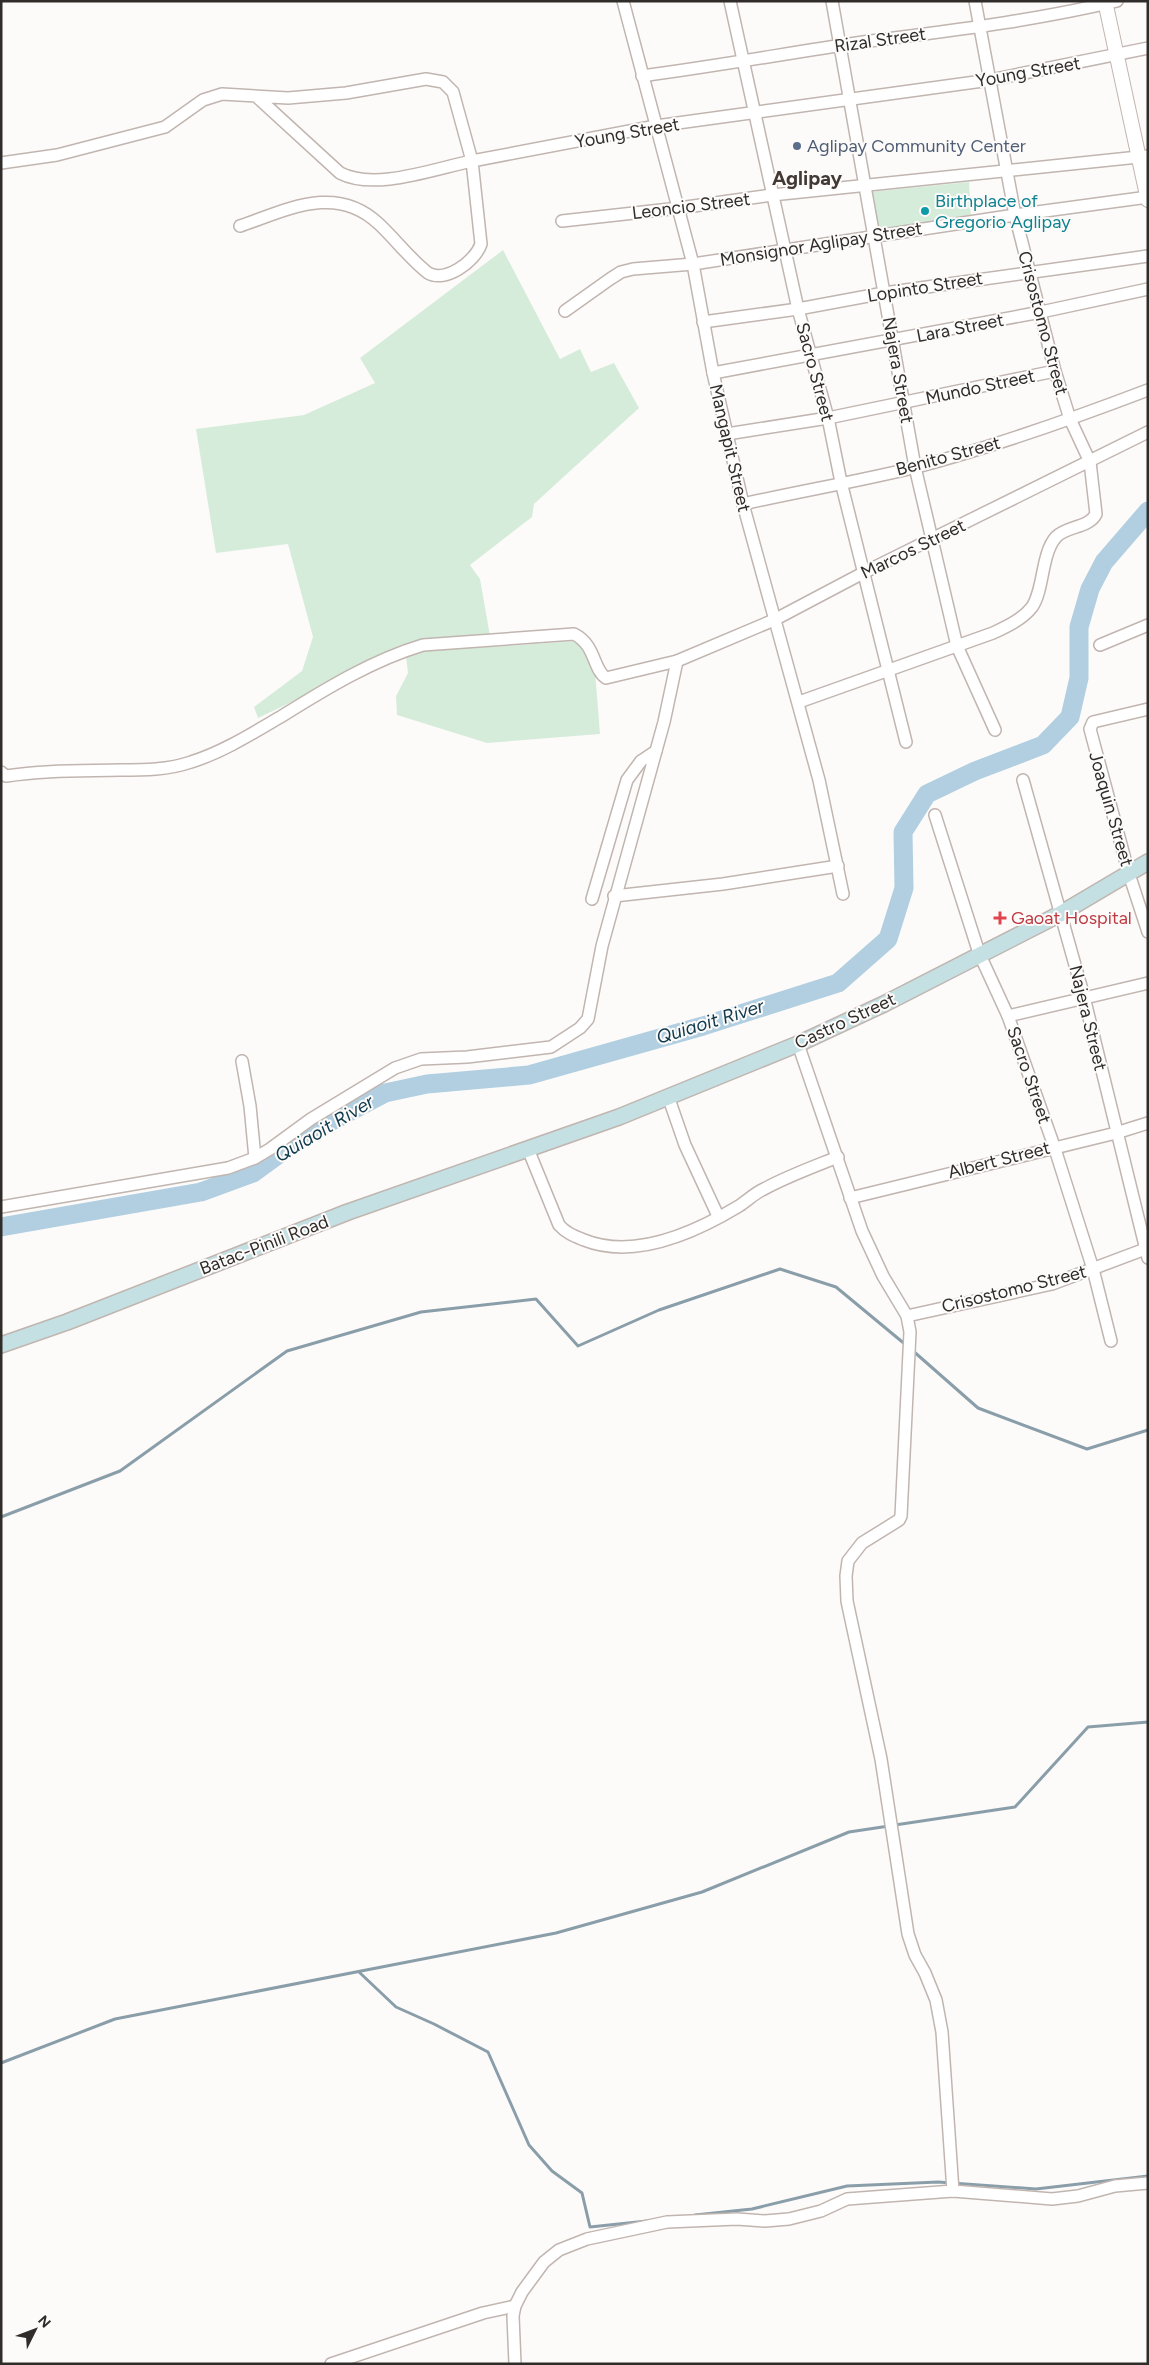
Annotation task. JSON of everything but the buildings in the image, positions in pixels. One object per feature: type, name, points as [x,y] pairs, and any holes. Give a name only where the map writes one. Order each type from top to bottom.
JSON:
[{"type":"main road","name":"Castro Street","points":[[528,1149],[619,1117],[798,1044],[884,1004],[979,953],[1060,914],[1148,862]]},
{"type":"main road","name":"Batac-Pinili Road","points":[[1,1345],[67,1322],[348,1212],[528,1149]]},
{"type":"street","name":"Mangapit Street","points":[[623,1],[693,264],[713,373],[743,504],[774,620],[799,702],[843,894]]},
{"type":"street","name":"Sacro Street","points":[[730,1],[742,63],[755,113],[798,309],[828,418],[841,482],[906,742]]},
{"type":"street","name":"Najera Street","points":[[832,1],[915,467],[931,540],[957,646],[995,730]]},
{"type":"street","name":"Crisostomo Street","points":[[957,646],[993,633],[1010,624],[1032,606],[1048,552],[1055,538],[1090,521],[1096,514],[1090,462],[1070,419],[1055,371],[1015,215],[975,1]]},
{"type":"street","name":"Rizal Street","points":[[642,76],[742,63],[840,46],[981,26],[1109,2]]},
{"type":"street","points":[[1109,2],[1118,56],[1143,157],[1148,198]]},
{"type":"street","name":"Young Street","points":[[257,97],[340,173],[359,181],[378,182],[472,161],[656,126],[990,80],[1118,56],[1148,48]]},
{"type":"street","points":[[1,163],[57,156],[165,126],[203,100],[222,94],[288,98],[346,93],[415,80],[438,80],[448,85],[453,92],[472,161],[481,244],[479,249],[457,269],[443,276],[434,277],[364,211],[347,204],[309,203],[240,226]]},
{"type":"street","name":"Leoncio Street","points":[[562,221],[772,195],[865,187],[1143,157]]},
{"type":"street","name":"Monsignor Aglipay Street","points":[[565,312],[621,272],[634,269],[693,264],[1015,215],[1148,198]]},
{"type":"street","name":"Lopinto Street","points":[[703,322],[798,309],[884,293],[1148,256]]},
{"type":"street","name":"Lara Street","points":[[713,373],[1041,312],[1148,289]]},
{"type":"street","name":"Mundo Street","points":[[727,434],[828,418],[1055,371]]},
{"type":"street","name":"Benito Street","points":[[743,504],[915,467],[978,450],[1148,390]]},
{"type":"street","name":"Marcos Street","points":[[3,775],[149,769],[174,767],[193,762],[243,739],[334,684],[404,650],[423,645],[574,634],[581,638],[590,648],[602,674],[606,678],[677,661],[774,620],[864,573],[1148,432]]},
{"type":"street","points":[[1100,644],[1148,625]]},
{"type":"street","points":[[799,702],[957,646]]},
{"type":"street","points":[[1,1207],[228,1168],[255,1158],[311,1118],[395,1068],[421,1059],[467,1057],[551,1047],[570,1036],[588,1019],[614,896],[656,751],[677,661]]},
{"type":"street","name":"Joaquin Street","points":[[1148,709],[1099,720],[1090,725],[1090,735],[1129,874],[1142,896],[1148,932]]},
{"type":"street","points":[[592,899],[627,780],[641,761],[656,751]]},
{"type":"street","name":"Najera Street","points":[[1023,780],[1084,997],[1147,1252]]},
{"type":"street","name":"Sacro Street","points":[[934,815],[979,953],[1008,1016],[1054,1146],[1093,1269],[1111,1341]]},
{"type":"street","points":[[614,896],[723,884],[838,866]]},
{"type":"street","points":[[1008,1016],[1084,997],[1148,984]]},
{"type":"street","points":[[798,1044],[838,1157],[850,1198],[872,1256],[907,1316],[910,1342],[909,1374],[905,1401],[901,1516],[899,1520],[862,1543],[848,1561],[846,1576],[847,1601],[881,1759],[908,1934],[936,2000],[942,2032],[953,2186]]},
{"type":"street","points":[[242,1061],[250,1106],[255,1158]]},
{"type":"street","points":[[668,1096],[684,1145],[718,1216]]},
{"type":"street","name":"Albert Street","points":[[850,1198],[1148,1123]]},
{"type":"street","points":[[528,1149],[559,1225],[567,1233],[598,1246],[612,1248],[659,1242],[675,1237],[718,1216],[784,1178],[838,1157]]},
{"type":"street","name":"Crisostomo Street","points":[[907,1316],[1052,1284],[1147,1252]]},
{"type":"street","points":[[515,2364],[512,2330],[515,2306],[522,2292],[544,2262],[559,2250],[586,2239],[667,2222],[737,2219],[765,2221],[789,2218],[820,2212],[846,2200],[953,2186],[1052,2199],[1078,2196],[1115,2186],[1148,2183]]},
{"type":"street","points":[[331,2364],[482,2313],[515,2306]]},
{"type":"green space","points":[[969,182],[971,218],[878,229],[870,192]]},
{"type":"green space","points":[[503,250],[560,359],[580,349],[591,372],[614,363],[639,408],[534,504],[532,517],[470,565],[480,579],[492,647],[577,641],[595,671],[600,734],[487,743],[397,715],[396,696],[408,673],[405,648],[258,718],[254,707],[302,671],[313,637],[288,544],[216,553],[196,429],[304,415],[375,383],[360,358]]},
{"type":"waterway","name":"Quiaoit River","points":[[1,1227],[201,1192],[253,1173],[305,1135],[385,1093],[427,1084],[529,1075],[703,1026],[838,983],[888,939],[904,888],[903,832],[927,794],[975,771],[1043,745],[1070,717],[1079,678],[1079,627],[1090,589],[1104,562],[1148,511]]},
{"type":"waterway","points":[[1,1517],[120,1471],[287,1351],[421,1312],[536,1299],[578,1346],[659,1310],[780,1269],[836,1287],[906,1345]]},
{"type":"waterway","points":[[912,1350],[978,1408],[1087,1449],[1148,1430]]},
{"type":"waterway","points":[[895,1825],[1015,1807],[1088,1727],[1148,1722]]},
{"type":"waterway","points":[[1,2063],[115,2019],[556,1933],[702,1892],[849,1832],[889,1826]]},
{"type":"waterway","points":[[359,1972],[396,2007],[488,2052],[529,2145],[552,2171],[582,2193],[590,2227],[647,2221]]},
{"type":"waterway","points":[[695,2215],[752,2209],[847,2186],[938,2182],[1036,2189],[1148,2176]]},
{"type":"place","name":"Aglipay Community Center","points":[[797,146]]},
{"type":"place","name":"Birthplace of Gregorio Aglipay","points":[[925,211]]},
{"type":"place","name":"Gaoat Hospital","points":[[1000,918]]},
{"type":"district","name":"Aglipay","points":[[807,178]]}]
